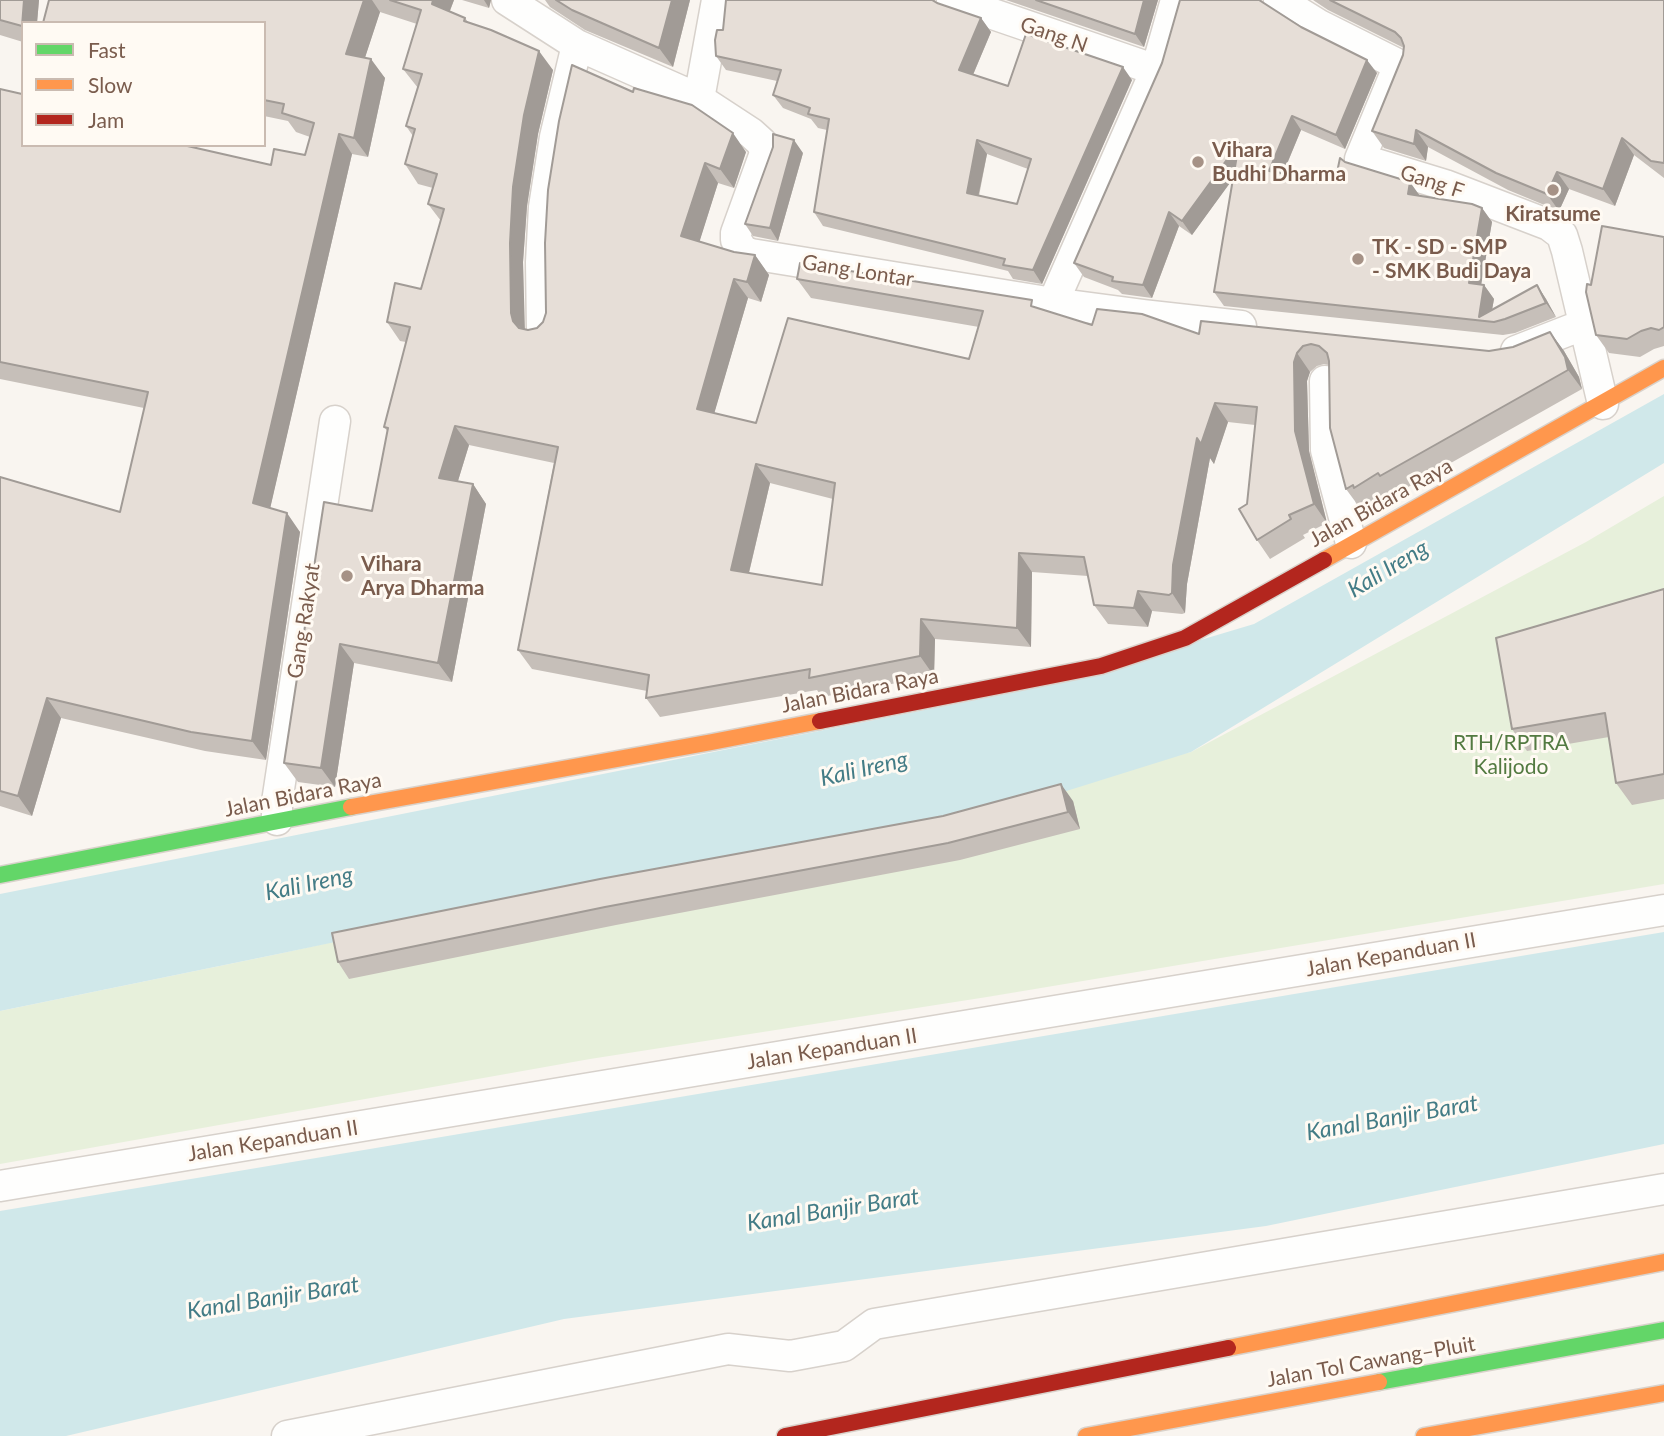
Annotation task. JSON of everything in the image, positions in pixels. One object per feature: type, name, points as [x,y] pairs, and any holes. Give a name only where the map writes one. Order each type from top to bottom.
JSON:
[{"type":"main road","name":"Jalan Bidara Raya","points":[[0,875],[277,820],[712,742],[1101,666],[1185,638],[1664,368]]},
{"type":"main road","points":[[785,1436],[1664,1262]]},
{"type":"main road","name":"Jalan Tol Cawang–Pluit","points":[[1086,1436],[1664,1330]]},
{"type":"main road","points":[[1424,1436],[1664,1394]]},
{"type":"street","name":"Gang Lontar","points":[[507,0],[577,44],[699,99],[762,143],[765,153],[736,233],[736,240],[743,251],[1053,303]]},
{"type":"street","points":[[699,99],[717,0]]},
{"type":"street","name":"Gang N","points":[[952,0],[1156,70]]},
{"type":"street","points":[[1176,0],[1156,70],[1053,303],[1269,329]]},
{"type":"street","name":"Gang F","points":[[1279,0],[1318,24],[1399,65],[1360,159],[1445,185],[1549,225],[1562,235],[1603,404]]},
{"type":"street","points":[[542,332],[541,262],[544,207],[555,137],[577,44]]},
{"type":"street","points":[[1492,352],[1520,350],[1585,324]]},
{"type":"street","points":[[1325,381],[1326,450],[1351,544]]},
{"type":"street","name":"Gang Rakyat","points":[[277,820],[277,802],[335,422]]},
{"type":"street","name":"Jalan Kepanduan II","points":[[0,1186],[1664,910]]},
{"type":"street","points":[[286,1436],[728,1349],[790,1356],[844,1346],[874,1324],[1664,1189]]},
{"type":"green space","name":"RTH/RPTRA Kalijodo","points":[[1664,496],[1664,884],[987,997],[590,1059],[0,1164],[0,1011],[278,954],[1191,752],[1586,542]]},
{"type":"water","name":"Kali Ireng","points":[[1664,394],[1664,463],[1191,752],[961,824],[769,851],[0,1011],[0,894],[1050,685],[1254,624]]},
{"type":"water","name":"Kanal Banjir Barat","points":[[1664,932],[1664,1144],[1266,1226],[564,1319],[66,1436],[0,1436],[0,1211]]},
{"type":"building","points":[[0,0],[24,0],[21,26],[0,20]]},
{"type":"building","points":[[49,0],[364,0],[346,54],[371,59],[354,138],[339,134],[253,503],[287,513],[252,741],[191,732],[47,698],[18,796],[0,791],[0,477],[120,512],[148,392],[0,362],[0,89],[21,94],[21,147],[192,147],[271,165],[274,149],[305,155],[314,123],[282,113],[284,104],[266,100],[266,21],[44,21]]},
{"type":"building","points":[[390,0],[433,0],[432,4],[465,18],[464,21],[539,51],[524,115],[513,187],[510,243],[511,313],[519,328],[537,328],[546,313],[545,243],[548,190],[559,121],[572,65],[633,92],[634,88],[692,105],[733,133],[720,169],[705,163],[681,236],[734,252],[755,255],[747,282],[734,279],[697,409],[756,423],[788,318],[969,359],[983,311],[797,279],[800,263],[1032,300],[1031,306],[1092,325],[1097,309],[1142,314],[1199,334],[1201,321],[1489,351],[1513,347],[1550,332],[1565,357],[1568,370],[1380,476],[1378,473],[1354,488],[1353,485],[1346,489],[1330,428],[1327,353],[1319,346],[1303,346],[1294,362],[1295,431],[1314,504],[1289,515],[1291,519],[1257,540],[1239,509],[1247,504],[1257,407],[1215,403],[1201,444],[1197,438],[1173,565],[1172,593],[1169,595],[1138,591],[1134,608],[1094,605],[1084,557],[1019,553],[1017,628],[921,619],[920,656],[809,678],[810,669],[646,698],[649,675],[518,650],[558,447],[455,426],[439,478],[473,484],[438,663],[340,644],[321,768],[284,763],[324,502],[372,511],[388,428],[384,427],[410,327],[387,322],[395,283],[421,289],[444,209],[428,204],[437,174],[405,164],[415,129],[406,126],[422,74],[403,69],[421,10]],"holes":[[[756,464],[835,483],[822,585],[731,570]]]},
{"type":"building","points":[[556,0],[672,0],[659,48],[572,10]]},
{"type":"building","points":[[726,0],[932,0],[981,18],[959,70],[1008,86],[1026,34],[1123,67],[1033,270],[1003,265],[1005,259],[814,212],[829,119],[808,114],[810,108],[773,95],[781,70],[716,56],[717,30],[723,30]],"holes":[[[977,140],[1031,159],[1017,204],[967,193]]]},
{"type":"building","points":[[1036,0],[1144,0],[1135,34]]},
{"type":"building","points":[[1180,0],[1259,0],[1301,27],[1367,60],[1336,135],[1292,116],[1269,171],[1335,182],[1340,158],[1345,162],[1410,182],[1408,194],[1482,208],[1469,283],[1484,285],[1479,317],[1537,285],[1546,303],[1494,322],[1214,292],[1239,143],[1182,221],[1169,212],[1143,285],[1112,281],[1113,277],[1074,263],[1162,63]]},
{"type":"building","points":[[1330,0],[1664,0],[1664,163],[1651,161],[1622,138],[1603,189],[1557,172],[1547,194],[1496,173],[1416,130],[1414,144],[1372,131],[1403,55],[1404,46],[1395,32]]},
{"type":"building","points":[[773,134],[794,140],[770,228],[745,224],[773,147]]},
{"type":"building","points":[[1602,226],[1664,237],[1664,327],[1659,330],[1651,328],[1627,339],[1596,335],[1586,292],[1587,284],[1591,285]]},
{"type":"building","points":[[1664,589],[1664,774],[1616,783],[1605,713],[1512,729],[1496,638]]},
{"type":"building","points":[[1061,784],[1068,812],[948,843],[605,907],[338,962],[332,933],[600,879],[943,816]]},
{"type":"traffic: fast","points":[[0,875],[351,807]]},
{"type":"traffic: fast","points":[[1379,1382],[1664,1330]]},
{"type":"traffic: slow","points":[[1324,560],[1664,368]]},
{"type":"traffic: slow","points":[[351,807],[820,721]]},
{"type":"traffic: slow","points":[[1228,1348],[1664,1262]]},
{"type":"traffic: slow","points":[[1086,1436],[1379,1382]]},
{"type":"traffic: slow","points":[[1424,1436],[1664,1393]]},
{"type":"traffic: jam","points":[[820,721],[1101,666],[1185,638],[1324,560]]},
{"type":"traffic: jam","points":[[785,1436],[1228,1348]]},
{"type":"place","name":"Vihara Budhi Dharma","points":[[1198,162]]},
{"type":"place","name":"Kiratsume","points":[[1553,190]]},
{"type":"place","name":"TK - SD - SMP - SMK Budi Daya","points":[[1358,259]]},
{"type":"place","name":"Vihara Arya Dharma","points":[[347,576]]}]
